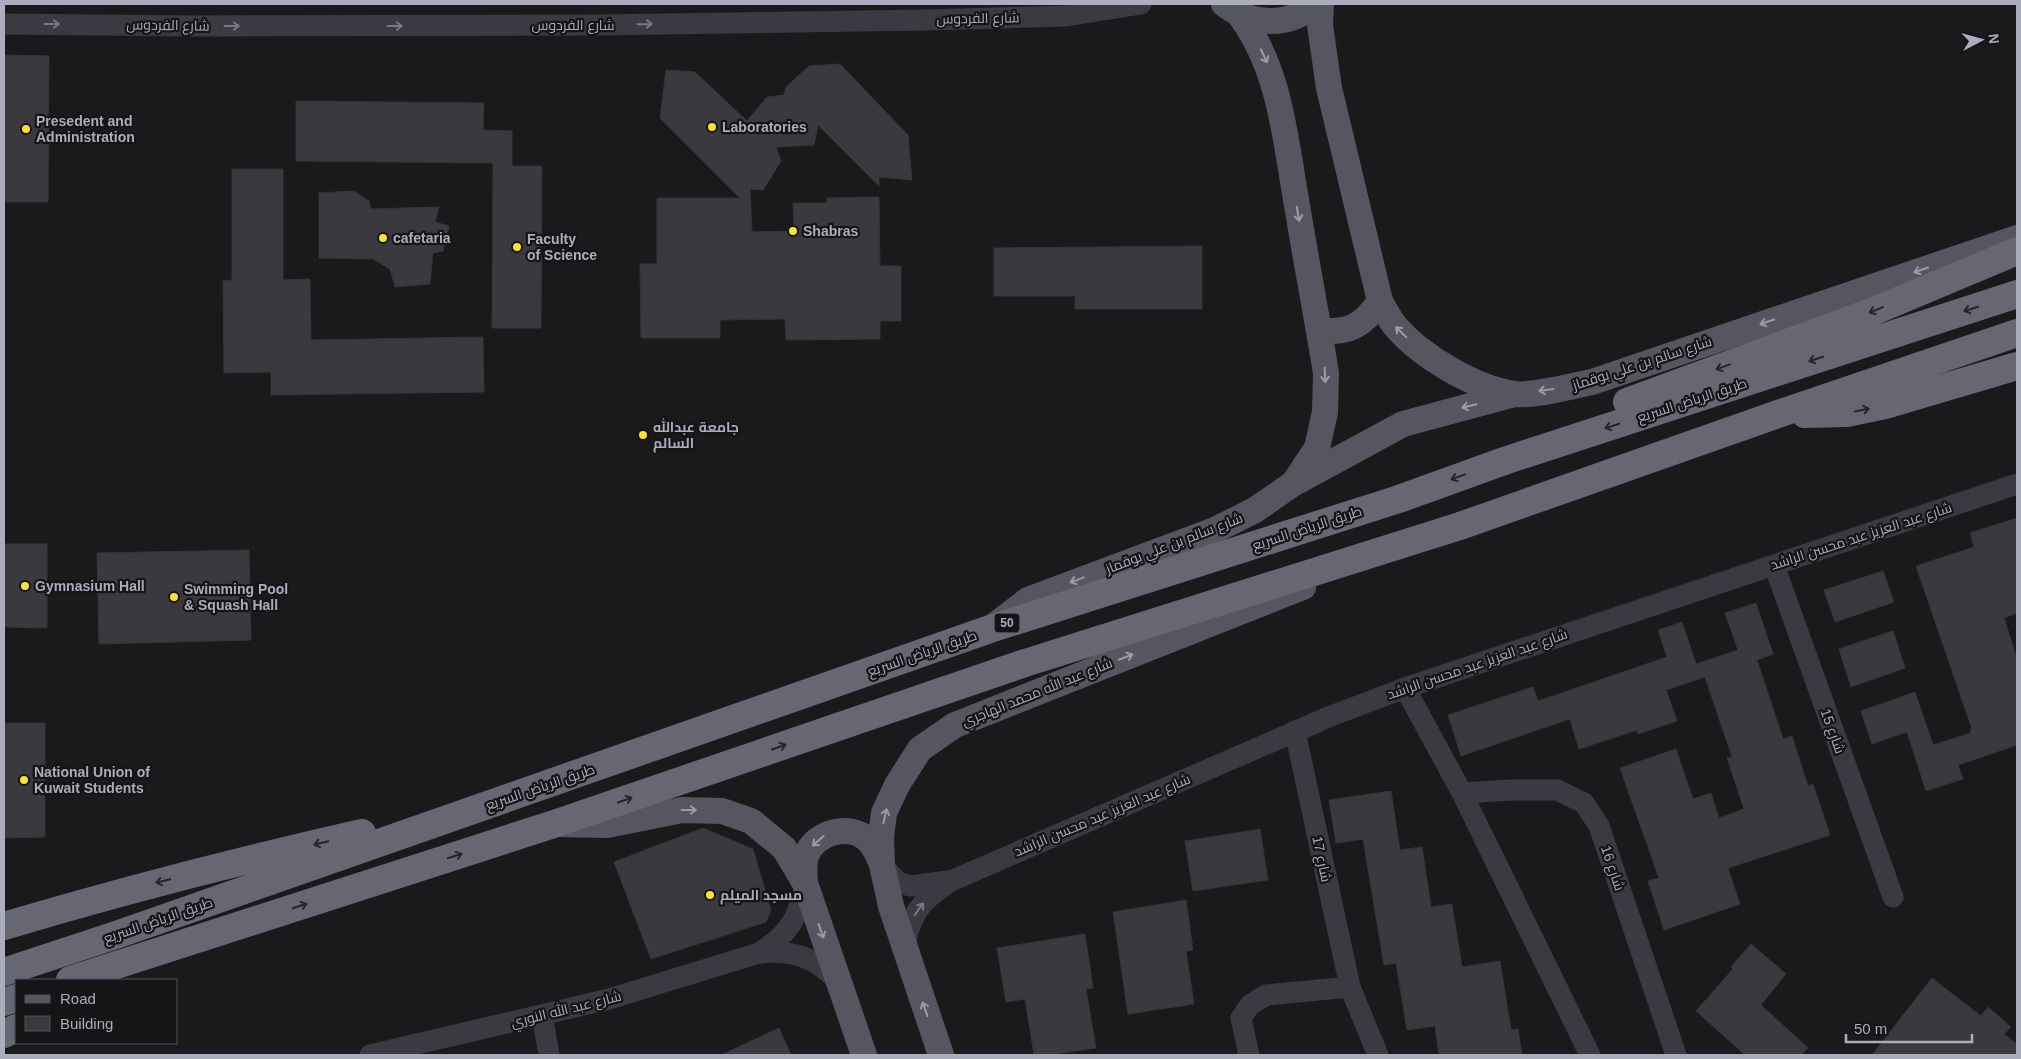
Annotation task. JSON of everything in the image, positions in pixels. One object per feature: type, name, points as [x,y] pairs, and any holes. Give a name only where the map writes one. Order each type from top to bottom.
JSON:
[{"type":"highway","points":[[1507,460],[1543,434],[1574,420],[1874,312],[2017,251]]},
{"type":"highway","name":"طريق الرياض السريع","points":[[4,972],[488,805],[990,628],[1398,499],[1507,460],[2017,294]]},
{"type":"highway","name":"طريق الرياض السريع","points":[[73,979],[554,824],[1026,663],[1460,526],[1778,414],[2017,333]]},
{"type":"highway","points":[[1778,414],[1847,413],[1885,405],[2017,366]]},
{"type":"highway","points":[[4,926],[103,897],[281,852],[488,805]]},
{"type":"highway","points":[[127,979],[262,919]]},
{"type":"main road","points":[[1232,9],[1253,20],[1268,21],[1283,20],[1297,15],[1314,4]]},
{"type":"main road","name":"شارع سالم بن علي بوقماز","points":[[1321,4],[1320,25],[1329,88],[1380,301],[1395,327],[1420,349],[1480,386],[1517,394],[1592,382],[2017,238]]},
{"type":"main road","name":"شارع سالم بن علي بوقماز","points":[[990,628],[1028,600],[1214,530],[1255,510],[1294,483],[1316,448],[1325,412],[1326,373],[1283,117],[1267,62],[1252,31],[1232,9]]},
{"type":"main road","points":[[1319,331],[1337,332],[1355,327],[1370,316],[1380,301]]},
{"type":"main road","points":[[1294,483],[1403,424],[1517,394]]},
{"type":"main road","name":"شارع عبد الله محمد الهاجري","points":[[941,1055],[891,906],[882,864],[881,838],[884,813],[897,785],[920,749],[955,725],[1460,526]]},
{"type":"main road","points":[[554,824],[607,825],[682,810],[722,811],[751,821],[784,848],[805,883],[864,1055]]},
{"type":"main road","points":[[805,883],[805,860],[810,848],[826,834],[841,831],[855,833],[868,840],[882,864]]},
{"type":"street","name":"شارع الفردوس","points":[[4,24],[191,26],[596,25],[921,20],[1066,16],[1140,4]]},
{"type":"street","name":"شارع عبد العزيز عبد محسن الراشد","points":[[904,948],[908,926],[919,907],[936,891],[951,881],[1295,731],[1405,688],[2017,484]]},
{"type":"street","name":"شارع 15","points":[[1774,565],[1893,897]]},
{"type":"street","points":[[1405,688],[1462,793],[1590,1055]]},
{"type":"street","name":"شارع 17","points":[[1295,731],[1350,988],[1378,1055]]},
{"type":"street","name":"شارع 16","points":[[1462,793],[1557,790],[1584,803],[1599,826],[1676,1055]]},
{"type":"street","name":"شارع عبد العزيز عبد محسن الراشد","points":[[882,864],[898,882],[910,886],[951,881]]},
{"type":"street","name":"شارع عبد الله النوري","points":[[759,953],[777,941],[792,925],[801,905],[805,883]]},
{"type":"street","name":"شارع عبد الله النوري","points":[[370,1055],[609,999],[759,953],[780,951],[802,956],[822,966],[838,981]]},
{"type":"street","points":[[1249,1055],[1241,1018],[1250,1005],[1266,995],[1350,988]]},
{"type":"street","points":[[542,1014],[549,1055]]},
{"type":"building","name":"Presedent and Administration","points":[[4,55],[49,56],[48,202],[4,202]]},
{"type":"building","points":[[840,64],[908,135],[912,180],[879,177],[879,186],[818,125],[814,145],[776,147],[781,161],[763,190],[750,189],[752,232],[794,231],[793,203],[827,203],[827,198],[879,197],[880,266],[901,266],[901,321],[880,321],[880,339],[786,340],[785,319],[720,320],[720,338],[641,338],[640,264],[657,264],[657,198],[740,198],[660,118],[666,70],[695,72],[747,121],[767,97],[784,95],[786,87],[809,66]]},
{"type":"building","name":"Faculty of Science","points":[[296,101],[484,103],[483,130],[512,131],[512,166],[542,166],[541,328],[492,328],[493,163],[296,161]]},
{"type":"building","points":[[232,169],[283,169],[283,280],[310,279],[311,340],[483,337],[484,392],[271,395],[271,372],[224,373],[223,281],[232,280]]},
{"type":"building","name":"cafetaria","points":[[354,191],[369,201],[371,209],[439,207],[435,222],[449,226],[443,251],[433,253],[430,284],[395,287],[390,269],[373,259],[319,258],[319,193]]},
{"type":"building","points":[[1202,246],[1202,309],[1075,309],[1075,296],[994,296],[994,248]]},
{"type":"building","points":[[2017,518],[2017,613],[2004,618],[2017,659],[2017,745],[1958,765],[1963,779],[1926,791],[1907,732],[1872,744],[1861,711],[1915,692],[1933,745],[1971,733],[1970,730],[1972,729],[1916,566],[1974,547],[1970,533]]},
{"type":"building","name":"Gymnasium Hall","points":[[4,544],[47,544],[47,628],[4,627]]},
{"type":"building","name":"Swimming Pool & Squash Hall","points":[[249,550],[251,640],[99,644],[97,553]]},
{"type":"building","points":[[1883,571],[1894,602],[1835,622],[1824,590]]},
{"type":"building","points":[[1756,603],[1773,654],[1757,660],[1783,739],[1792,736],[1808,786],[1813,784],[1830,835],[1728,868],[1740,904],[1664,930],[1648,881],[1659,878],[1620,768],[1676,749],[1693,799],[1711,793],[1719,818],[1744,809],[1727,758],[1732,757],[1705,677],[1666,690],[1677,721],[1638,734],[1637,730],[1579,749],[1570,719],[1461,756],[1448,715],[1533,687],[1538,701],[1667,657],[1658,630],[1682,622],[1696,664],[1738,650],[1725,613]]},
{"type":"building","points":[[1893,631],[1905,668],[1851,687],[1839,649]]},
{"type":"building","name":"National Union of Kuwait Students","points":[[4,723],[45,723],[45,837],[4,838]]},
{"type":"building","points":[[1391,791],[1400,850],[1422,847],[1431,907],[1452,904],[1462,967],[1500,961],[1511,1030],[1518,1029],[1522,1055],[1439,1055],[1435,1026],[1407,1030],[1396,963],[1384,965],[1363,839],[1336,843],[1329,800]]},
{"type":"building","points":[[703,828],[753,849],[771,910],[766,922],[651,959],[614,862]]},
{"type":"building","points":[[1260,829],[1268,880],[1193,891],[1185,841]]},
{"type":"building","points":[[1186,900],[1193,950],[1186,951],[1194,1004],[1128,1014],[1113,912]]},
{"type":"building","points":[[1085,934],[1093,988],[1086,989],[1096,1048],[1048,1055],[1034,1055],[1025,999],[1006,1002],[997,948]]},
{"type":"building","points":[[1751,944],[1786,974],[1761,1005],[1808,1048],[1801,1055],[1745,1055],[1696,1011],[1733,969],[1731,967]]},
{"type":"building","points":[[1932,978],[1981,1016],[1988,1007],[2011,1027],[2004,1034],[2017,1044],[2017,1055],[1872,1055]]},
{"type":"building","points":[[779,1028],[791,1055],[721,1055]]},
{"type":"place","name":"Laboratories","points":[[712,127]]},
{"type":"place","name":"Presedent and Administration","points":[[26,129]]},
{"type":"place","name":"Shabras","points":[[793,231]]},
{"type":"place","name":"cafetaria","points":[[383,238]]},
{"type":"place","name":"Faculty of Science","points":[[517,247]]},
{"type":"place","name":"جامعة عبدالله السالم","points":[[643,435]]},
{"type":"place","name":"Gymnasium Hall","points":[[25,586]]},
{"type":"place","name":"Swimming Pool & Squash Hall","points":[[174,597]]},
{"type":"place","name":"National Union of Kuwait Students","points":[[24,780]]},
{"type":"place","name":"مسجد الميلم","points":[[710,895]]}]
